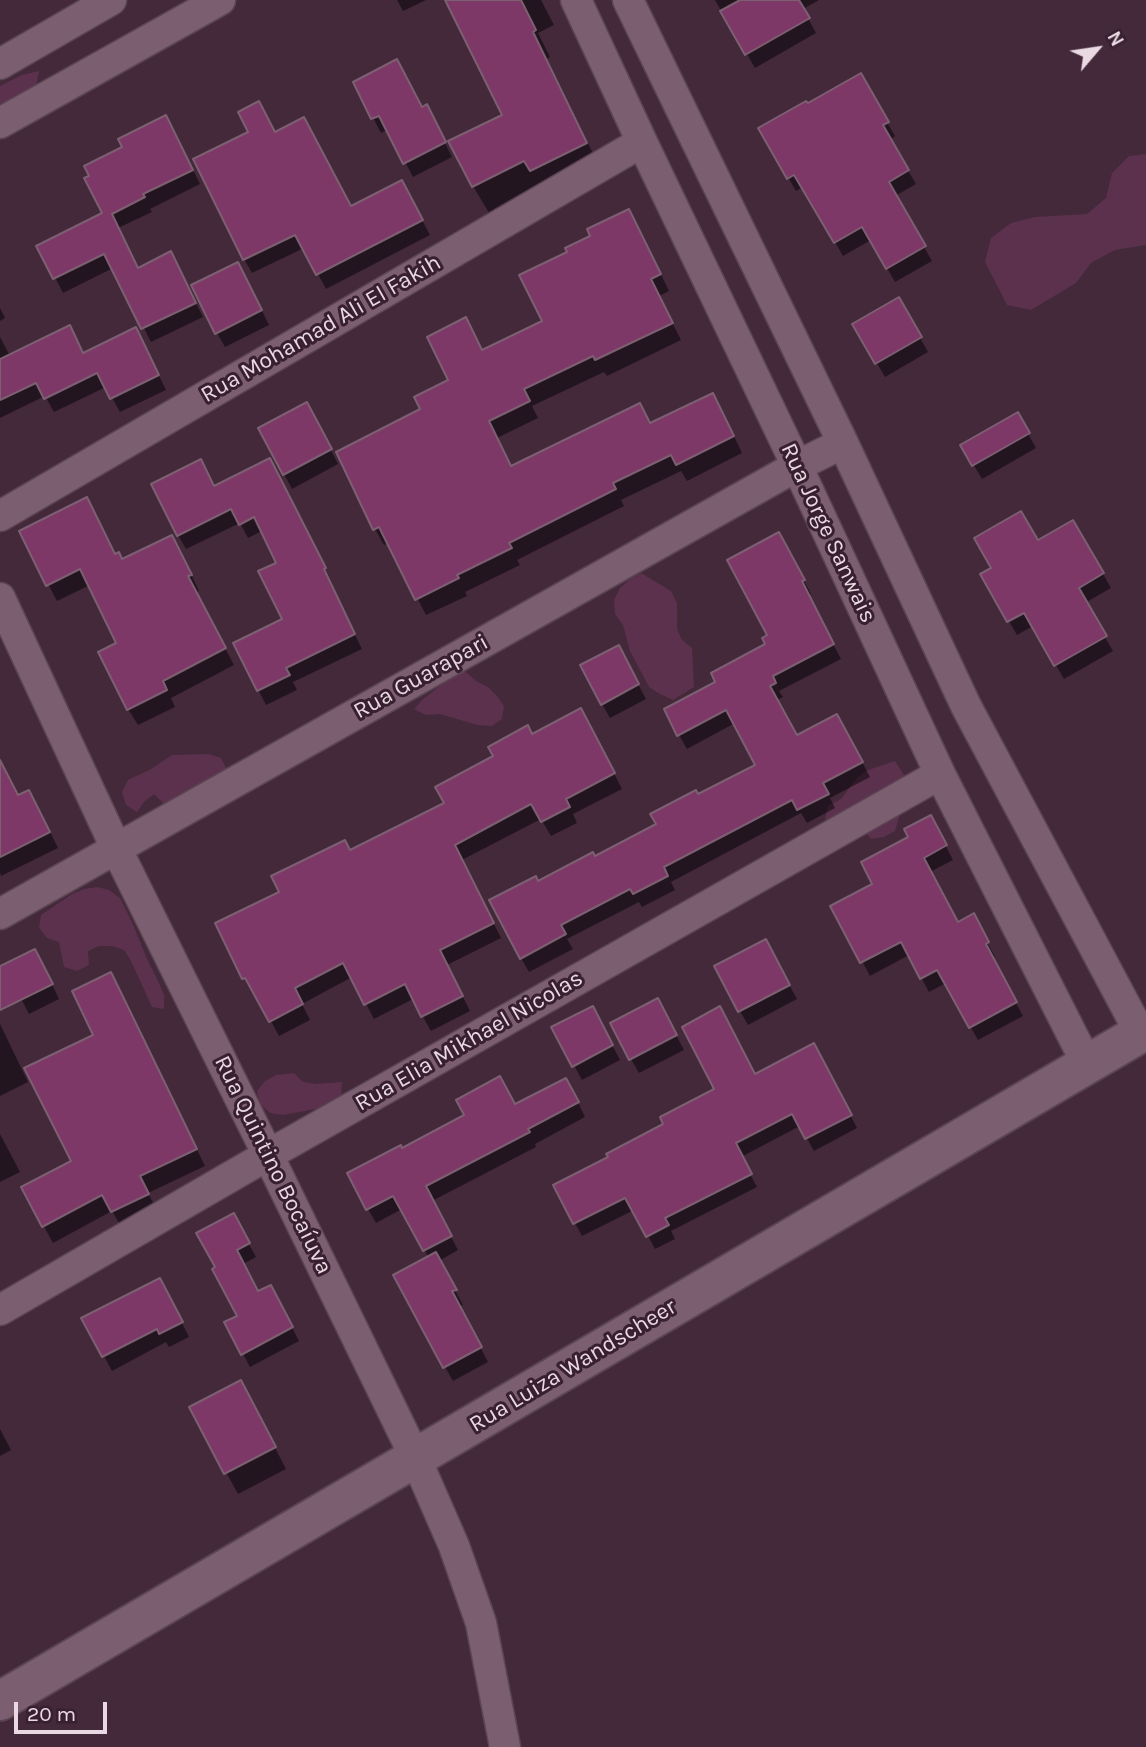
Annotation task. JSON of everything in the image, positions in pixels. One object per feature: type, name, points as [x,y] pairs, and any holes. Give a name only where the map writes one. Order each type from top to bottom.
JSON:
[{"type":"main road","name":"Rua Luiza Wandscheer","points":[[0,1701],[1143,1031]]},
{"type":"street","points":[[0,64],[111,0]]},
{"type":"street","points":[[0,123],[220,0]]},
{"type":"street","name":"Rua Jorge Sanwais","points":[[576,0],[940,774],[1087,1063]]},
{"type":"street","points":[[628,0],[843,443],[966,706],[1143,1031]]},
{"type":"street","name":"Rua Mohamad Ali El Fakih","points":[[0,516],[642,142]]},
{"type":"street","name":"Rua Guarapari","points":[[0,914],[797,466],[843,443]]},
{"type":"street","name":"Rua Quintino Bocaíuva","points":[[0,598],[116,848],[416,1459],[454,1546],[481,1623],[505,1747]]},
{"type":"street","name":"Rua Elia Mikhael Nicolas","points":[[0,1310],[940,774]]},
{"type":"shaded area","points":[[39,71],[34,97],[0,115],[0,86],[22,75]]},
{"type":"shaded area","points":[[1146,154],[1146,245],[1115,250],[1091,263],[1076,283],[1031,310],[1007,305],[985,262],[991,238],[1011,223],[1035,217],[1087,214],[1106,198],[1112,173],[1129,156]]},
{"type":"shaded area","points":[[641,573],[671,591],[677,603],[677,629],[682,640],[692,648],[694,687],[673,700],[649,687],[630,651],[623,625],[615,614],[614,600],[620,588]]},
{"type":"shaded area","points":[[465,671],[497,696],[504,706],[502,719],[492,726],[477,725],[440,714],[426,715],[414,709],[453,676]]},
{"type":"shaded area","points":[[208,754],[221,758],[227,770],[177,805],[163,803],[154,794],[137,812],[126,805],[122,792],[128,780],[172,755]]},
{"type":"shaded area","points":[[895,761],[909,783],[895,831],[884,837],[871,839],[863,829],[825,819],[828,806],[841,799],[857,778],[868,770]]},
{"type":"shaded area","points":[[97,887],[109,890],[120,898],[164,995],[164,1009],[152,1007],[124,950],[99,946],[88,951],[89,965],[77,971],[64,967],[59,942],[47,938],[39,928],[41,915],[72,894]]},
{"type":"shaded area","points":[[294,1073],[303,1082],[342,1082],[341,1095],[333,1104],[321,1108],[283,1115],[270,1113],[260,1104],[257,1091],[265,1081],[276,1075]]},
{"type":"building","points":[[445,0],[521,0],[536,30],[533,32],[587,143],[530,171],[524,161],[472,187],[448,141],[502,115]]},
{"type":"building","points":[[740,0],[799,0],[810,18],[745,55],[720,11]]},
{"type":"building","points":[[397,59],[422,107],[427,104],[446,142],[403,164],[379,116],[371,119],[353,82]]},
{"type":"building","points":[[861,73],[889,122],[883,125],[909,170],[889,182],[926,246],[886,269],[862,227],[834,243],[794,175],[787,179],[758,128]]},
{"type":"building","points":[[259,101],[275,132],[304,117],[351,206],[402,180],[423,220],[316,275],[295,235],[243,260],[193,159],[248,132],[238,112]]},
{"type":"building","points":[[166,115],[193,170],[143,194],[145,197],[112,214],[138,268],[171,251],[196,303],[141,329],[104,254],[53,279],[36,246],[102,213],[84,178],[89,176],[84,166],[122,147],[118,139]]},
{"type":"building","points":[[629,209],[661,274],[651,279],[673,323],[595,360],[593,356],[524,389],[530,401],[489,421],[511,466],[640,403],[650,423],[713,393],[734,436],[676,465],[671,455],[613,483],[616,489],[509,543],[512,548],[457,575],[459,578],[415,600],[379,527],[373,530],[336,452],[420,409],[414,397],[448,380],[427,337],[466,317],[482,350],[542,321],[519,275],[567,252],[565,248],[590,236],[587,229]]},
{"type":"building","points":[[238,262],[262,310],[215,334],[191,285]]},
{"type":"building","points":[[899,297],[922,337],[875,364],[852,324]]},
{"type":"building","points":[[70,325],[83,353],[136,327],[159,375],[110,399],[97,373],[44,399],[36,383],[0,400],[0,359]]},
{"type":"building","points":[[307,402],[332,449],[283,475],[258,428]]},
{"type":"building","points":[[1018,412],[1030,433],[972,466],[960,445]]},
{"type":"building","points":[[270,458],[326,568],[324,569],[355,634],[286,668],[290,675],[257,691],[233,643],[282,619],[258,571],[276,563],[254,517],[239,525],[231,509],[177,536],[151,484],[201,459],[214,486]]},
{"type":"building","points":[[87,497],[115,554],[119,552],[122,559],[172,535],[192,575],[188,576],[226,648],[163,681],[167,690],[127,710],[98,652],[116,643],[80,569],[46,586],[19,531]]},
{"type":"building","points":[[1021,511],[1038,540],[1073,520],[1104,573],[1079,588],[1107,636],[1054,666],[1024,613],[1007,622],[980,574],[991,568],[974,538]]},
{"type":"building","points":[[779,532],[805,580],[802,581],[834,644],[773,676],[776,683],[770,686],[797,735],[837,714],[863,762],[823,783],[829,794],[797,810],[792,800],[664,867],[668,876],[633,894],[630,889],[561,925],[566,934],[520,959],[489,900],[536,876],[538,881],[593,852],[595,856],[656,824],[650,814],[696,790],[698,794],[755,765],[726,710],[677,736],[664,709],[715,682],[711,673],[765,644],[762,638],[767,635],[727,560]]},
{"type":"building","points":[[619,645],[639,684],[601,705],[580,665]]},
{"type":"building","points":[[581,708],[615,773],[566,799],[570,807],[541,822],[531,804],[455,845],[494,923],[440,950],[463,996],[421,1017],[405,984],[364,1005],[343,963],[295,988],[303,1004],[269,1022],[245,978],[242,979],[215,923],[279,892],[271,876],[345,840],[350,850],[444,803],[435,787],[493,756],[488,747],[528,725],[532,734]]},
{"type":"building","points":[[0,760],[18,795],[29,790],[50,832],[0,857]]},
{"type":"building","points":[[931,815],[947,845],[924,858],[958,922],[974,913],[989,942],[986,944],[1017,1002],[969,1028],[937,970],[920,979],[901,942],[860,963],[830,906],[872,884],[861,862],[908,837],[904,829]]},
{"type":"building","points":[[766,939],[790,985],[738,1012],[714,966]]},
{"type":"building","points":[[35,949],[53,984],[0,1010],[0,966]]},
{"type":"building","points":[[111,972],[197,1149],[140,1176],[149,1194],[111,1212],[102,1195],[42,1227],[21,1187],[71,1161],[24,1068],[93,1035],[72,991]]},
{"type":"building","points":[[658,998],[677,1035],[629,1060],[610,1023]]},
{"type":"building","points":[[593,1006],[613,1045],[572,1067],[551,1027]]},
{"type":"building","points":[[720,1006],[755,1074],[814,1043],[852,1115],[805,1139],[792,1114],[736,1143],[752,1174],[665,1218],[669,1225],[646,1237],[625,1198],[573,1224],[553,1185],[608,1157],[606,1154],[663,1124],[660,1117],[714,1089],[682,1027]]},
{"type":"building","points":[[500,1076],[515,1104],[566,1078],[579,1102],[528,1129],[530,1132],[426,1186],[452,1236],[423,1251],[393,1196],[366,1210],[347,1173],[464,1115],[456,1100]]},
{"type":"building","points":[[234,1213],[250,1243],[237,1250],[258,1291],[271,1285],[293,1327],[241,1355],[224,1322],[237,1316],[196,1233]]},
{"type":"building","points":[[436,1252],[457,1290],[452,1291],[482,1347],[443,1368],[393,1275]]},
{"type":"building","points":[[160,1278],[183,1322],[159,1334],[157,1329],[102,1357],[81,1318]]},
{"type":"building","points":[[241,1380],[276,1447],[224,1474],[189,1407]]}]
